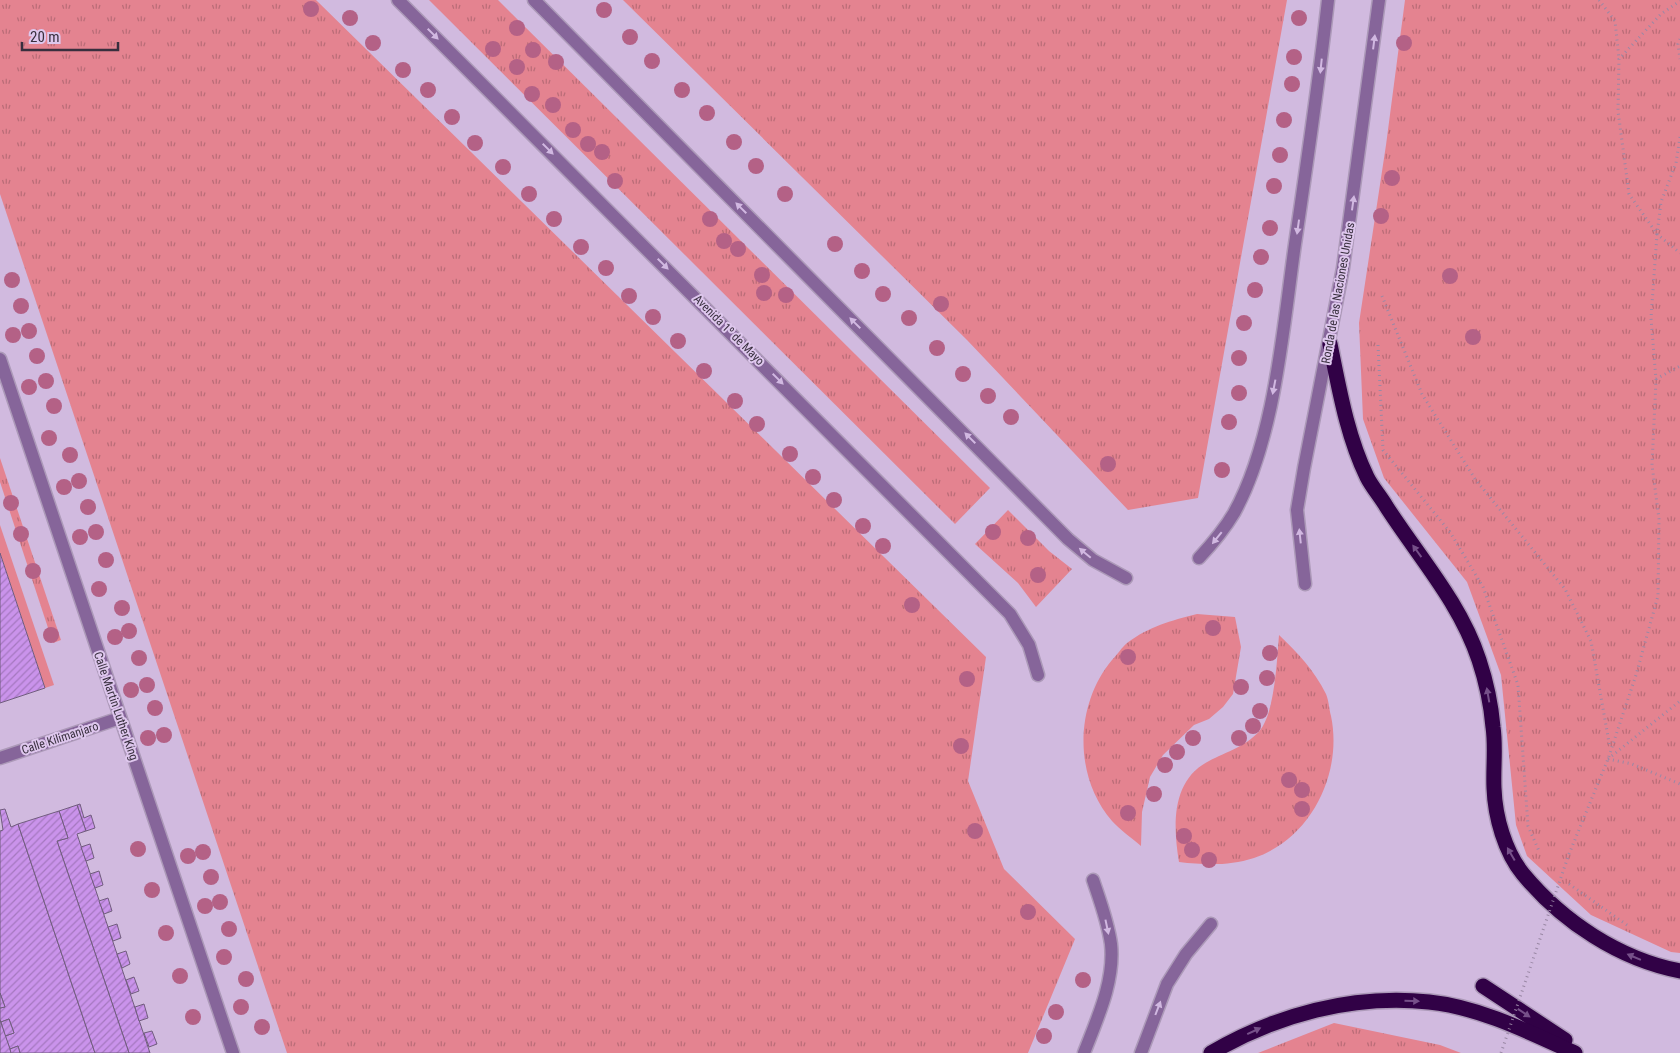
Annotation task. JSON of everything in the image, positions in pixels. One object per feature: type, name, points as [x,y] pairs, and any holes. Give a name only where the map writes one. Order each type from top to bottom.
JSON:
[{"type":"highway","points":[[1330,344],[1348,423],[1367,477],[1437,579],[1462,623],[1478,658],[1487,687],[1494,727],[1494,790],[1507,847],[1522,874],[1561,913],[1605,944],[1656,966],[1680,971]]},
{"type":"highway","points":[[1483,986],[1584,1053]]},
{"type":"highway","points":[[1211,1053],[1256,1029],[1299,1013],[1346,1004],[1388,1001],[1429,1002],[1475,1012],[1575,1053]]},
{"type":"street","name":"Avenida 1º de Mayo","points":[[398,0],[1010,614],[1029,645],[1038,675]]},
{"type":"street","points":[[534,0],[1068,539],[1093,560],[1126,578]]},
{"type":"street","points":[[1199,558],[1217,538],[1234,513],[1253,469],[1274,390],[1318,92],[1328,0]]},
{"type":"street","name":"Ronda de las Naciones Unidas","points":[[1305,584],[1298,510],[1304,468],[1330,344],[1363,131],[1380,0]]},
{"type":"street","name":"Calle Martin Luther King","points":[[0,359],[233,1053]]},
{"type":"street","name":"Calle Kilimanjaro","points":[[0,758],[120,718]]},
{"type":"street","points":[[1084,1053],[1108,983],[1111,945],[1093,880]]},
{"type":"street","points":[[1141,1053],[1167,984],[1186,954],[1211,924]]},
{"type":"path","points":[[1600,0],[1615,21],[1619,59],[1618,111],[1629,194],[1658,234],[1680,253]]},
{"type":"path","points":[[1619,59],[1661,14],[1680,1]]},
{"type":"path","points":[[1680,39],[1678,44],[1680,59]]},
{"type":"path","points":[[1500,1053],[1569,854],[1608,759],[1610,748],[1636,675],[1658,596],[1659,519],[1652,465],[1656,380],[1651,318],[1661,202],[1676,163],[1680,137]]},
{"type":"path","points":[[1382,296],[1422,394],[1475,478],[1565,588],[1591,641],[1610,748]]},
{"type":"path","points":[[1656,380],[1680,366]]},
{"type":"path","points":[[1608,759],[1680,701]]},
{"type":"path","points":[[1608,759],[1632,764],[1680,784]]},
{"type":"green space","points":[[0,0],[316,0],[986,657],[968,781],[1004,869],[1075,939],[1028,1053],[287,1053],[0,194]]},
{"type":"green space","points":[[429,0],[498,0],[990,488],[955,524]]},
{"type":"green space","points":[[623,0],[1287,0],[1198,498],[1128,510],[967,340]]},
{"type":"green space","points":[[1405,0],[1680,0],[1680,953],[1671,952],[1591,915],[1527,856],[1516,825],[1501,675],[1467,582],[1384,478],[1363,419],[1359,323],[1386,145]]},
{"type":"green space","points":[[0,458],[61,640],[53,643],[0,482]]},
{"type":"green space","points":[[1008,510],[1049,551],[1072,569],[1036,607],[1018,583],[975,544]]},
{"type":"green space","points":[[0,525],[54,685],[45,688],[0,553]]},
{"type":"green space","points":[[1197,614],[1235,617],[1241,647],[1233,694],[1223,707],[1209,719],[1194,725],[1163,755],[1150,777],[1142,812],[1141,846],[1112,821],[1099,803],[1090,783],[1085,762],[1085,718],[1091,697],[1100,678],[1125,645],[1152,628]]},
{"type":"green space","points":[[1279,635],[1311,670],[1328,699],[1333,738],[1332,760],[1327,781],[1307,820],[1292,836],[1274,849],[1254,858],[1235,862],[1198,864],[1179,862],[1176,819],[1177,805],[1181,792],[1187,780],[1197,769],[1244,744],[1261,729],[1266,720],[1272,697]]},
{"type":"green space","points":[[1334,1023],[1440,1045],[1461,1053],[1258,1053]]},
{"type":"building","points":[[0,553],[45,688],[0,703]]},
{"type":"building","points":[[80,804],[84,818],[91,815],[95,828],[86,831],[77,805]]},
{"type":"building","points":[[77,805],[86,831],[77,834],[150,1053],[129,1053],[57,841],[68,838],[59,811]]},
{"type":"building","points":[[5,809],[11,827],[18,824],[95,1053],[20,1053],[18,1046],[10,1049],[5,1036],[14,1033],[9,1019],[1,1022],[0,1020],[0,1008],[5,1007],[0,993],[0,831],[3,830],[0,810]]},
{"type":"building","points":[[59,811],[68,838],[57,841],[129,1053],[95,1053],[18,824]]},
{"type":"building","points":[[90,844],[94,858],[86,861],[81,847]]},
{"type":"building","points":[[99,871],[103,885],[95,888],[90,874]]},
{"type":"building","points":[[108,898],[112,911],[104,914],[99,901]]},
{"type":"building","points":[[117,924],[121,938],[113,941],[108,927]]},
{"type":"building","points":[[126,951],[130,964],[122,968],[117,954]]},
{"type":"building","points":[[134,977],[139,991],[131,994],[126,980]]},
{"type":"building","points":[[0,993],[5,1007],[0,1008]]},
{"type":"building","points":[[144,1004],[148,1018],[139,1021],[135,1007]]},
{"type":"building","points":[[9,1019],[14,1033],[5,1036],[1,1022]]},
{"type":"building","points":[[0,1020],[10,1049],[11,1053],[0,1053]]},
{"type":"building","points":[[152,1031],[157,1044],[149,1047],[144,1033]]},
{"type":"building","points":[[18,1046],[20,1053],[11,1053],[10,1049]]}]
